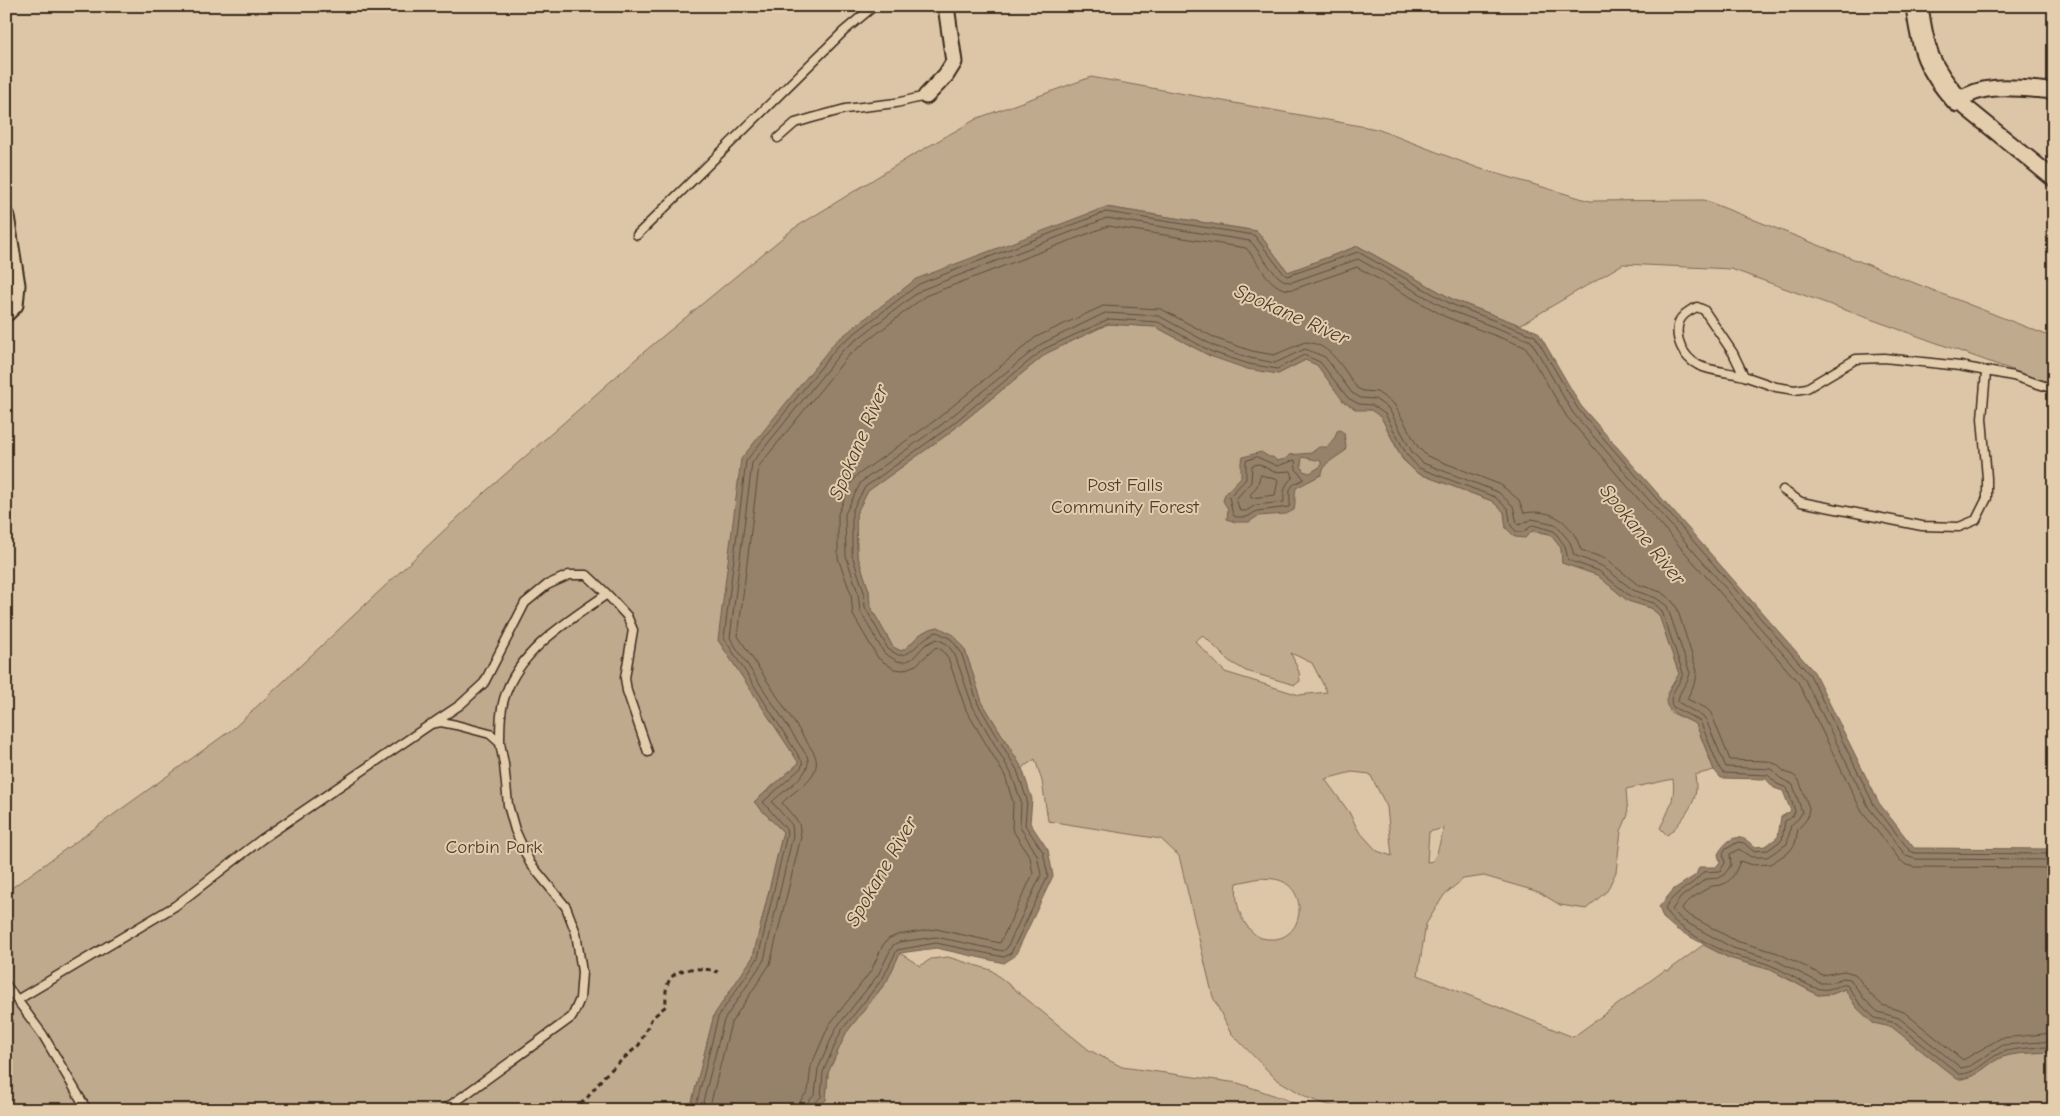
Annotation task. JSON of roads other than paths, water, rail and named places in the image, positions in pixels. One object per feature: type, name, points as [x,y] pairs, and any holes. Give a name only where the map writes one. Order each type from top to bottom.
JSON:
[{"type":"street","points":[[926,96],[946,75],[954,62],[946,6]]},
{"type":"street","points":[[1918,6],[1925,53],[1938,78],[1958,101],[2054,179]]},
{"type":"street","points":[[1958,101],[1970,93],[1983,89],[2054,91]]},
{"type":"street","points":[[6,216],[17,285],[15,305],[6,314]]},
{"type":"lane","points":[[637,235],[844,31],[874,6]]},
{"type":"lane","points":[[778,138],[795,123],[845,108],[896,103],[926,96]]},
{"type":"lane","points":[[1744,376],[1733,353],[1704,310],[1697,307],[1687,312],[1679,320],[1678,336],[1681,348],[1690,360],[1710,369],[1795,390],[1807,388],[1856,359],[1884,358],[1960,366],[2013,376],[2054,389]]},
{"type":"lane","points":[[1783,490],[1801,502],[1922,526],[1959,527],[1976,520],[1987,498],[1988,478],[1982,418],[1986,372]]},
{"type":"lane","points":[[17,1000],[175,906],[262,839],[460,705],[484,683],[525,602],[547,585],[569,575],[587,574],[627,616],[633,630],[625,678],[627,692],[648,752]]},
{"type":"lane","points":[[444,1110],[572,1017],[580,999],[582,972],[576,934],[566,907],[530,863],[515,830],[508,805],[500,743],[501,716],[505,694],[512,679],[534,650],[566,623],[606,594]]},
{"type":"lane","points":[[431,724],[441,722],[490,734],[500,743]]},
{"type":"lane","points":[[6,985],[43,1035],[87,1110]]},
{"type":"water","name":"Spokane River","points":[[1106,207],[1257,231],[1288,272],[1358,246],[1454,300],[1538,332],[1581,406],[1814,672],[1879,803],[1914,848],[2054,849],[2054,1052],[2006,1056],[1999,1058],[1971,1077],[1957,1079],[1892,1027],[1873,1023],[1856,1007],[1845,989],[1832,994],[1818,995],[1771,970],[1729,958],[1676,929],[1663,918],[1659,907],[1674,889],[1696,875],[1699,867],[1716,867],[1720,862],[1718,854],[1730,840],[1739,838],[1749,842],[1754,847],[1766,846],[1778,837],[1781,817],[1791,811],[1783,791],[1774,788],[1766,779],[1721,778],[1714,770],[1696,724],[1670,710],[1666,700],[1679,674],[1659,615],[1651,608],[1628,601],[1597,575],[1562,563],[1561,548],[1550,534],[1533,530],[1525,538],[1515,537],[1506,528],[1504,512],[1492,501],[1417,473],[1403,459],[1381,417],[1371,410],[1357,410],[1344,402],[1317,365],[1305,360],[1278,374],[1247,369],[1210,356],[1156,327],[1108,324],[1047,353],[948,434],[868,491],[856,514],[857,554],[869,591],[870,606],[893,647],[901,651],[921,634],[938,627],[954,635],[965,650],[982,702],[1022,768],[1032,799],[1030,823],[1048,850],[1053,876],[1015,956],[1004,963],[936,948],[900,953],[887,981],[846,1033],[828,1073],[826,1100],[815,1110],[690,1110],[714,1015],[753,957],[783,832],[754,802],[799,763],[718,640],[741,459],[835,342],[916,279]]},
{"type":"water","points":[[1340,430],[1344,433],[1345,451],[1326,464],[1321,475],[1296,488],[1294,510],[1286,514],[1258,516],[1249,522],[1235,522],[1227,519],[1228,509],[1223,501],[1225,494],[1241,477],[1243,457],[1261,452],[1269,457],[1273,457],[1277,461],[1285,459],[1289,455],[1311,453],[1319,447],[1327,447],[1337,431]],"holes":[[[1302,457],[1321,461],[1321,466],[1310,473],[1303,471],[1301,466]]]},
{"type":"park label","name":"Post Falls Community Forest","points":[[1125,495]]},
{"type":"park label","name":"Corbin Park","points":[[494,846]]}]
